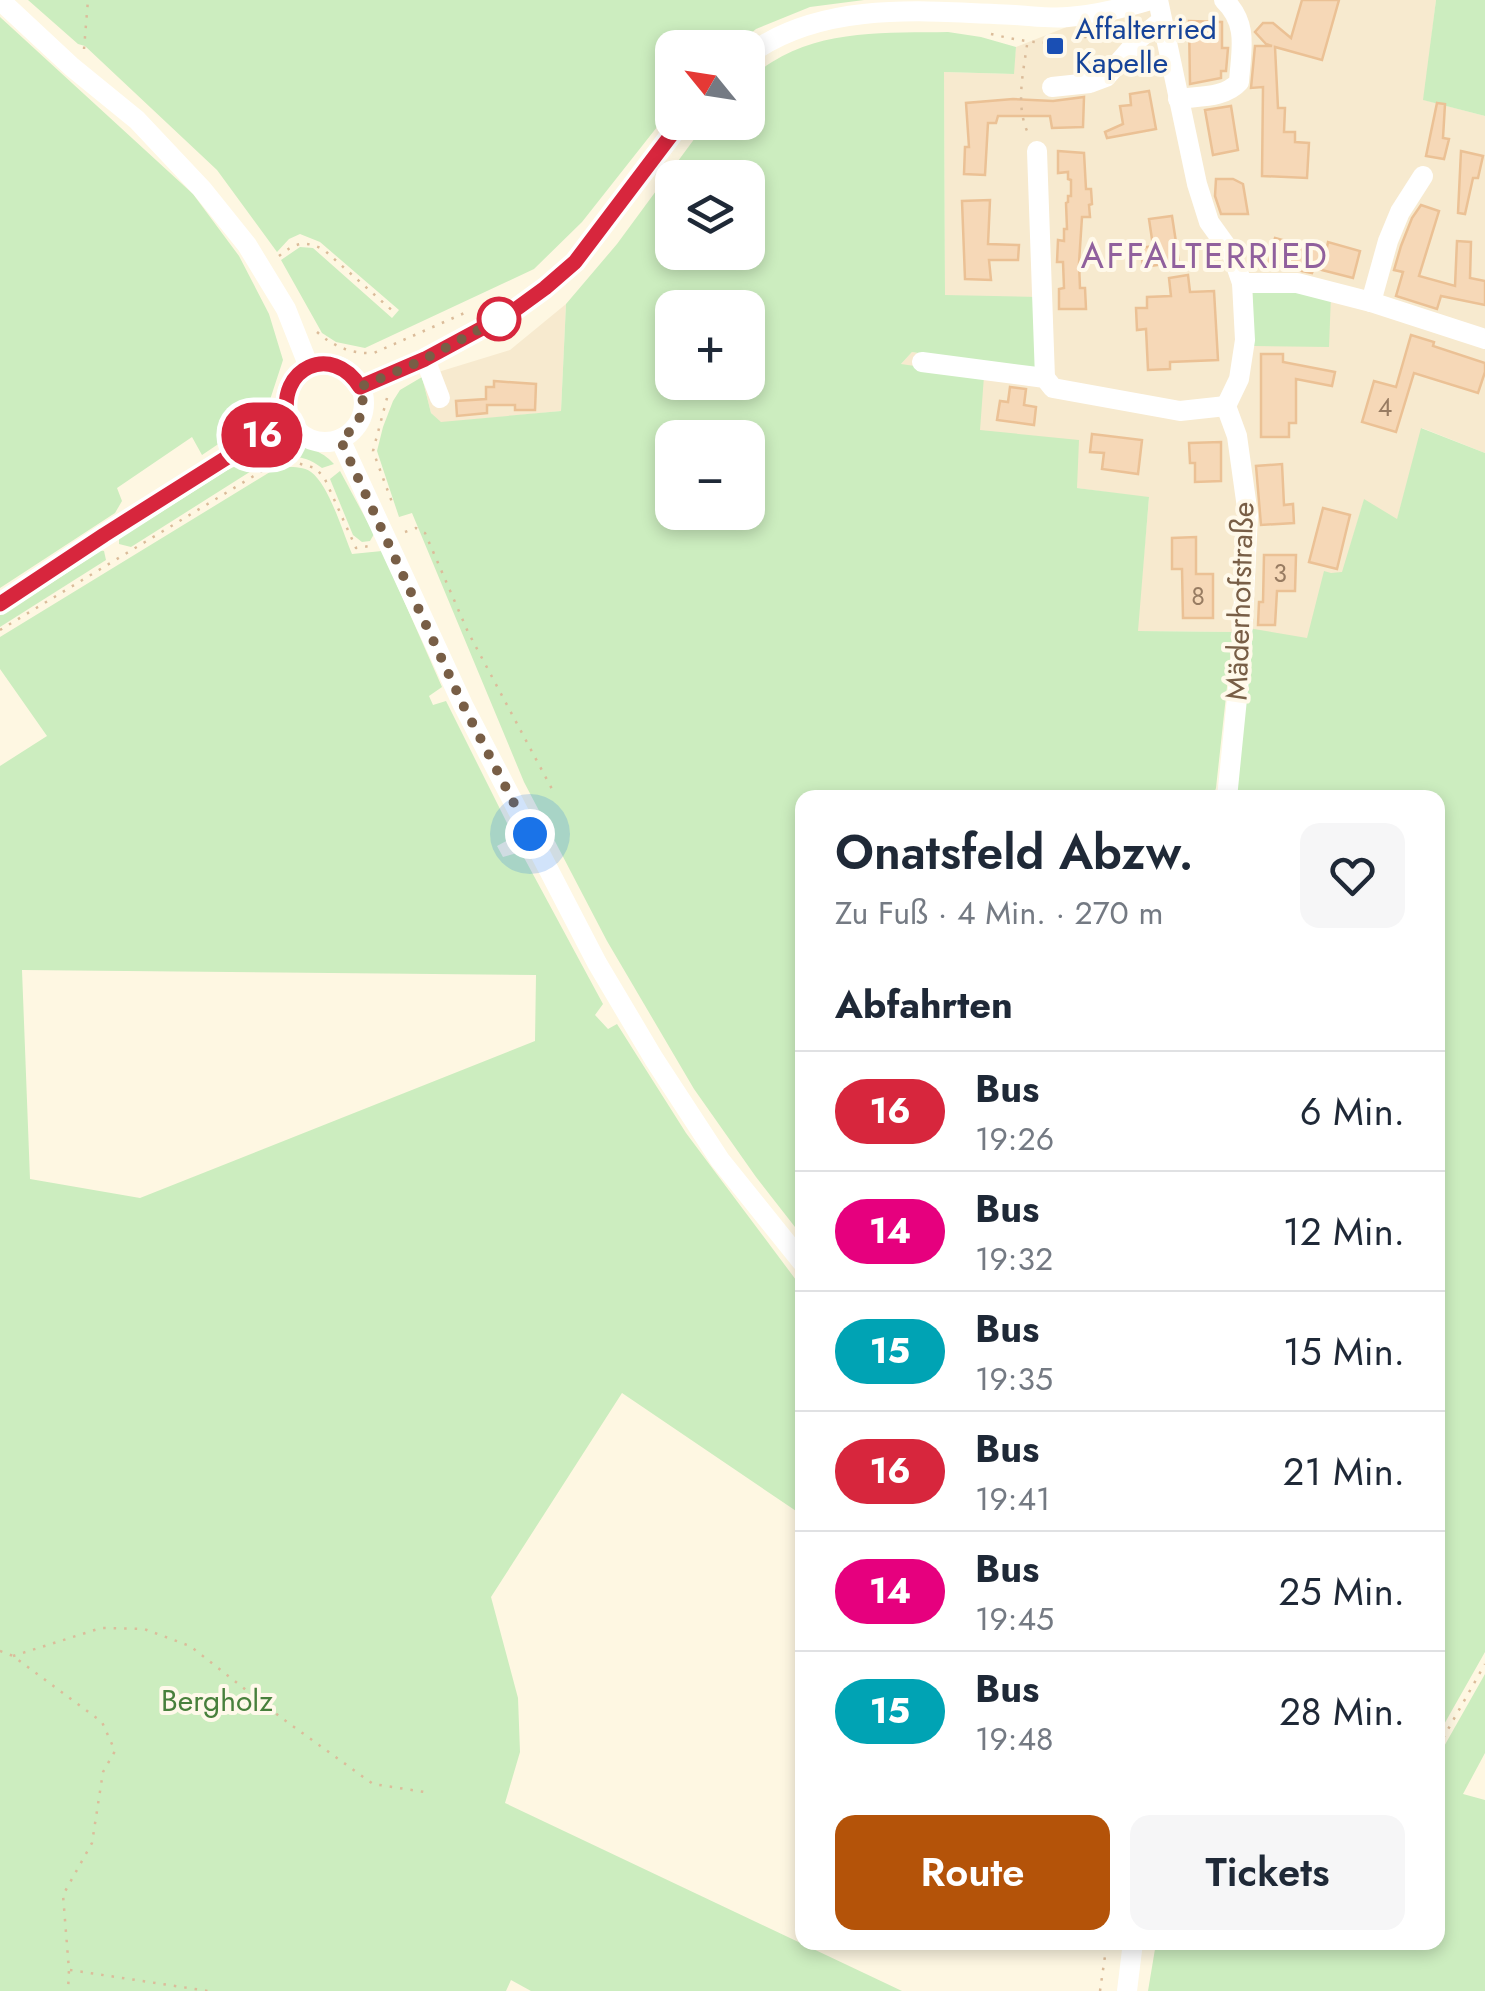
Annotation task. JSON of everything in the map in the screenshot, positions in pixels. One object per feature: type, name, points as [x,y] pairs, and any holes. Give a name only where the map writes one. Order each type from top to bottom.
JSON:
[{"type":"street","points":[[0,0],[72,68],[137,120],[202,189],[247,245],[286,309],[308,367]]},
{"type":"street","points":[[1178,99],[1224,93],[1239,82],[1242,28],[1224,0]]},
{"type":"street","points":[[1037,151],[1045,378],[1053,388],[1180,411],[1226,406],[1239,380],[1245,340],[1242,283],[1232,254],[1209,222],[1197,184],[1156,7]]},
{"type":"street","points":[[765,41],[842,14],[900,10],[1066,18],[1156,7]]},
{"type":"street","points":[[1052,87],[1090,84],[1106,77],[1140,38],[1156,7]]},
{"type":"street","points":[[360,387],[425,359],[512,312],[545,288],[575,262],[667,140]]},
{"type":"street","points":[[1371,302],[1388,241],[1400,212],[1423,176]]},
{"type":"street","points":[[1242,283],[1297,283],[1485,339]]},
{"type":"street","points":[[425,359],[440,398]]},
{"type":"street","points":[[922,362],[1045,378]]},
{"type":"street","points":[[333,364],[344,368],[360,387],[363,411],[351,432],[340,439],[329,442],[305,437],[288,419],[286,395],[290,383],[308,367],[333,364]]},
{"type":"street","name":"Mäderhofstraße","points":[[1226,406],[1237,436],[1248,514],[1241,658],[1227,790]]},
{"type":"street","points":[[0,604],[288,419]]},
{"type":"street","points":[[340,439],[398,534],[463,705],[597,963],[720,1160],[795,1253]]},
{"type":"street","points":[[1127,1991],[1132,1950]]},
{"type":"path","points":[[72,68],[85,46],[88,0]]},
{"type":"path","points":[[990,34],[1028,44],[1077,40],[1103,30]]},
{"type":"path","points":[[1028,44],[1021,90],[1023,123],[1037,151]]},
{"type":"path","points":[[262,270],[292,246],[309,243],[322,249],[395,313]]},
{"type":"path","points":[[374,353],[472,310]]},
{"type":"path","points":[[390,391],[373,451],[395,512]]},
{"type":"path","points":[[0,630],[262,471],[290,460],[315,468],[324,477],[356,548],[416,528],[425,534],[468,632],[554,792]]},
{"type":"path","points":[[13,1656],[101,1628],[144,1629],[190,1646],[283,1720],[373,1784],[431,1794]]},
{"type":"path","points":[[0,1650],[102,1722],[115,1750],[102,1772],[92,1843],[63,1895],[68,1991]]},
{"type":"path","points":[[1445,1735],[1485,1664]]},
{"type":"path","points":[[1100,1991],[1106,1950]]},
{"type":"path","points":[[69,1970],[208,1991]]},
{"type":"shaded area","name":"AFFALTERRIED","points":[[1135,0],[1436,0],[1424,100],[1485,116],[1485,453],[1422,428],[1397,520],[1364,500],[1304,703],[1233,632],[1137,631],[1149,498],[1077,488],[979,430],[900,365],[912,352],[1038,372],[945,295],[944,72],[1013,74],[1016,47]]},
{"type":"shaded area","points":[[566,304],[561,411],[440,423],[431,413],[422,377],[510,350]]},
{"type":"green space","points":[[28,0],[864,0],[810,7],[755,30],[655,30],[655,130],[582,222],[534,269],[365,348],[336,342],[322,333],[281,260],[300,247],[313,248],[392,318],[399,310],[320,242],[300,234],[277,252],[217,170],[85,46]]},
{"type":"green space","points":[[1436,0],[1485,0],[1485,116],[1423,100]]},
{"type":"green space","points":[[0,17],[193,194],[239,256],[269,314],[283,360],[266,412],[202,455],[192,437],[117,488],[122,501],[115,513],[0,588]]},
{"type":"green space","points":[[948,32],[1016,47],[1014,74],[944,72],[945,295],[1038,297],[1039,372],[912,352],[901,364],[984,376],[980,430],[1079,440],[1077,488],[1149,497],[1138,631],[1233,632],[1215,790],[795,790],[795,1227],[694,1089],[607,941],[524,782],[412,513],[399,517],[377,451],[393,401],[400,390],[422,377],[431,413],[441,422],[561,411],[566,304],[655,192],[655,270],[765,270],[765,160],[679,160],[693,140],[765,140],[765,67],[792,51],[857,35]]},
{"type":"green space","points":[[1252,288],[1331,295],[1329,347],[1254,346]]},
{"type":"green space","points":[[1421,428],[1485,453],[1485,1652],[1445,1723],[1445,790],[1234,790],[1248,628],[1307,638],[1324,571],[1342,572],[1364,499],[1397,519]]},
{"type":"green space","points":[[289,441],[319,452],[334,464],[322,468],[294,457],[264,463],[131,547],[119,544],[119,535],[219,474]]},
{"type":"green space","name":"Bergholz","points":[[287,467],[302,468],[318,478],[352,554],[382,551],[442,687],[429,696],[433,705],[446,701],[514,837],[497,846],[503,857],[521,852],[603,1004],[595,1015],[608,1029],[617,1024],[686,1133],[795,1279],[795,1510],[622,1393],[491,1597],[518,1698],[520,1752],[505,1803],[795,1940],[795,1950],[815,1950],[902,1991],[531,1991],[511,1980],[506,1991],[0,1991],[0,766],[47,736],[0,669],[0,637],[270,472]],"holes":[[[22,970],[536,975],[535,1041],[140,1198],[30,1179]]]},
{"type":"green space","points":[[340,471],[374,534],[370,541],[362,542],[353,535],[330,479]]},
{"type":"green space","points":[[97,550],[104,551],[106,560],[0,627],[0,614]]},
{"type":"green space","points":[[1485,1674],[1485,1753],[1463,1794],[1485,1800],[1485,1991],[1148,1991],[1155,1950],[1445,1950],[1445,1745]]},
{"type":"building","points":[[1302,0],[1339,0],[1322,60],[1275,47],[1278,108],[1285,108],[1284,132],[1295,132],[1295,142],[1309,143],[1307,178],[1262,176],[1263,87],[1251,88],[1255,46],[1272,46],[1255,32],[1263,23],[1273,23],[1291,38]]},
{"type":"building","points":[[1189,21],[1222,22],[1222,48],[1228,48],[1226,71],[1221,71],[1221,78],[1190,84]]},
{"type":"building","points":[[1149,91],[1156,129],[1107,138],[1105,132],[1123,124],[1120,106],[1131,105],[1130,94]]},
{"type":"building","points":[[1084,97],[1083,127],[1052,128],[1050,116],[998,116],[996,123],[988,123],[985,175],[964,174],[965,147],[969,147],[966,103]]},
{"type":"building","points":[[1437,103],[1445,104],[1443,138],[1449,139],[1444,159],[1426,156]]},
{"type":"building","points":[[1231,106],[1238,150],[1213,155],[1205,110]]},
{"type":"building","points":[[1058,151],[1084,153],[1086,189],[1091,189],[1090,217],[1082,217],[1079,263],[1086,309],[1059,309],[1059,289],[1064,288],[1063,262],[1057,262],[1058,240],[1064,241],[1067,229],[1066,203],[1071,196],[1071,180],[1068,172],[1058,173]]},
{"type":"building","points":[[1461,151],[1483,156],[1478,178],[1473,178],[1465,214],[1458,213]]},
{"type":"building","points":[[1216,179],[1233,179],[1243,184],[1248,214],[1221,214],[1215,196]]},
{"type":"building","points":[[990,200],[988,244],[1019,245],[1018,260],[989,260],[991,280],[965,279],[962,201]]},
{"type":"building","points":[[1421,205],[1439,211],[1419,276],[1455,286],[1457,241],[1471,242],[1470,278],[1485,281],[1485,305],[1441,296],[1437,309],[1396,296],[1403,272],[1394,270],[1412,218]]},
{"type":"building","points":[[1172,216],[1179,262],[1143,267],[1141,248],[1153,246],[1149,219]]},
{"type":"building","points":[[1275,238],[1326,252],[1328,242],[1360,251],[1353,278],[1314,268],[1312,273],[1268,264]]},
{"type":"building","points":[[1188,275],[1190,292],[1214,291],[1218,360],[1170,362],[1170,369],[1148,370],[1146,329],[1137,330],[1136,308],[1147,308],[1147,297],[1171,296],[1169,278]]},
{"type":"building","points":[[1411,335],[1485,363],[1478,393],[1414,373],[1396,432],[1362,422],[1374,381],[1396,387]]},
{"type":"building","points":[[1261,354],[1283,354],[1283,362],[1335,372],[1332,386],[1296,379],[1296,423],[1289,423],[1289,437],[1261,437]]},
{"type":"building","points":[[494,381],[536,384],[535,410],[487,405],[487,413],[457,416],[456,401],[486,399],[486,387],[494,387]]},
{"type":"building","points":[[1010,387],[1026,389],[1024,405],[1036,407],[1034,425],[997,420],[1000,401],[1008,402]]},
{"type":"building","points":[[1092,434],[1142,440],[1138,474],[1102,469],[1104,453],[1090,452]]},
{"type":"building","points":[[1221,442],[1221,481],[1195,482],[1189,443]]},
{"type":"building","points":[[1282,464],[1284,505],[1293,504],[1294,523],[1261,525],[1256,466]]},
{"type":"building","points":[[1323,508],[1350,515],[1337,569],[1309,562]]},
{"type":"building","points":[[1196,537],[1196,574],[1213,574],[1213,618],[1183,618],[1182,569],[1172,569],[1172,538]]},
{"type":"building","points":[[1264,555],[1296,555],[1295,591],[1277,591],[1275,625],[1258,625],[1259,602],[1263,602]]},
{"type":"bus line","name":"16","points":[[0,604],[288,419],[286,395],[290,383],[308,367],[333,364],[344,368],[360,387],[421,361],[512,312],[575,262],[668,140]]},
{"type":"place","name":"Affalterried Kapelle","points":[[1055,46]]},
{"type":"district","name":"AFFALTERRIED","points":[[1205,256]]},
{"type":"route","points":[[499,319],[512,312],[421,361],[360,387],[363,411],[351,432],[340,439],[463,705],[530,834]]}]
